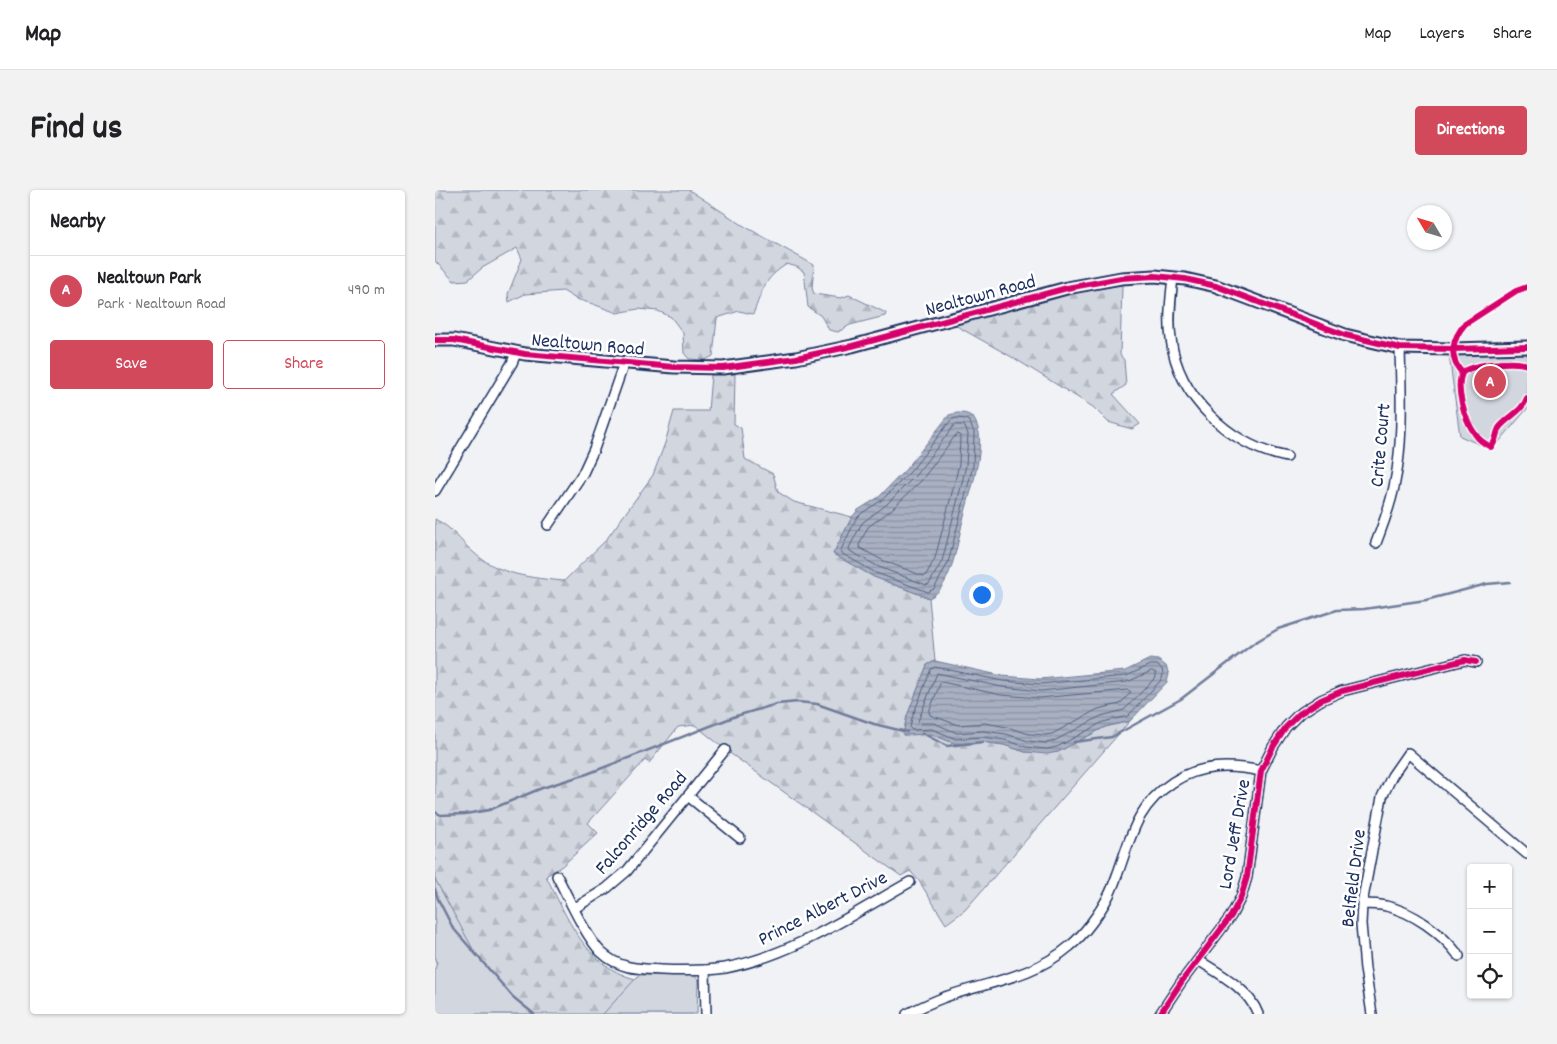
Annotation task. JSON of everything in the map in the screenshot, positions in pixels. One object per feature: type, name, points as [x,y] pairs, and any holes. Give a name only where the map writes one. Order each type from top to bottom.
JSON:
[{"type":"street","name":"Nealtown Road","points":[[435,340],[454,340],[516,353],[624,363],[699,368],[747,366],[852,346],[1075,286],[1121,278],[1155,276],[1173,277],[1216,286],[1345,334],[1400,348],[1527,347]]},
{"type":"street","points":[[1173,277],[1171,339],[1178,366],[1189,391],[1200,406],[1218,423],[1242,440],[1273,454],[1287,457]]},
{"type":"street","name":"Crite Court","points":[[1376,543],[1394,488],[1399,455],[1401,416],[1400,348]]},
{"type":"street","points":[[435,491],[512,363],[516,353]]},
{"type":"street","points":[[548,525],[569,495],[594,449],[624,363]]},
{"type":"street","name":"Lord Jeff Drive","points":[[1160,1014],[1231,916],[1241,897],[1247,877],[1261,771],[1286,727],[1299,714],[1321,700],[1342,692],[1465,660],[1476,662]]},
{"type":"street","name":"Falconridge Road","points":[[575,908],[607,888],[627,871],[725,750]]},
{"type":"street","name":"Belfield Drive","points":[[1372,1014],[1361,924],[1363,904],[1382,797],[1408,753],[1527,854]]},
{"type":"street","points":[[907,1014],[944,997],[1026,973],[1048,963],[1072,945],[1110,894],[1135,827],[1148,803],[1161,790],[1191,772],[1207,768],[1241,767],[1261,771]]},
{"type":"street","points":[[688,796],[740,838]]},
{"type":"street","name":"Prince Albert Drive","points":[[557,876],[592,940],[601,952],[615,961],[631,968],[705,970],[748,962],[780,952],[819,933],[910,882]]},
{"type":"street","points":[[1363,904],[1383,905],[1400,910],[1423,923],[1450,944],[1459,956]]},
{"type":"street","points":[[1198,960],[1238,987],[1249,999],[1258,1014]]},
{"type":"street","points":[[705,970],[706,1014]]},
{"type":"street","points":[[927,1004],[932,1014]]},
{"type":"green space","points":[[435,190],[689,190],[744,226],[814,265],[812,288],[814,294],[841,298],[849,295],[886,313],[885,316],[850,325],[838,332],[829,330],[821,316],[808,307],[804,272],[797,267],[787,264],[768,280],[753,314],[739,311],[717,318],[713,356],[705,360],[689,359],[684,353],[683,333],[671,317],[658,311],[638,309],[617,313],[576,299],[563,291],[525,294],[509,302],[508,294],[522,259],[517,248],[482,268],[468,280],[454,281],[435,261]]},
{"type":"green space","points":[[1122,285],[1120,355],[1124,360],[1126,385],[1113,394],[1140,424],[1132,429],[1108,422],[1093,407],[1017,360],[953,324],[1073,293]]},
{"type":"green space","points":[[1527,352],[1527,409],[1492,450],[1460,436],[1449,355]]},
{"type":"green space","points":[[735,374],[734,424],[741,428],[745,459],[773,474],[778,492],[794,502],[852,517],[833,554],[874,577],[929,598],[935,661],[927,665],[907,716],[903,735],[931,734],[956,744],[982,742],[1004,745],[1025,752],[1058,752],[1105,727],[1130,721],[965,910],[946,924],[919,881],[910,871],[901,876],[731,754],[695,725],[678,727],[649,763],[645,760],[588,823],[598,833],[562,866],[546,876],[570,923],[590,952],[618,973],[648,981],[670,981],[693,1014],[461,1014],[435,972],[437,967],[435,959],[435,519],[451,530],[473,552],[493,566],[528,577],[564,581],[606,540],[653,475],[674,411],[708,411],[711,375]]},
{"type":"green space","points":[[435,879],[474,951],[513,997],[534,1014],[442,1014],[435,1012],[435,969],[437,962],[435,960]]},
{"type":"green space","points":[[639,975],[694,975],[698,980],[697,1014],[603,1014]]},
{"type":"water","points":[[957,413],[968,414],[974,419],[980,440],[979,453],[974,481],[953,562],[949,574],[937,593],[929,598],[874,577],[833,554],[852,517],[858,510],[879,497],[907,468],[949,415]]},
{"type":"water","points":[[1150,659],[1158,660],[1166,666],[1169,674],[1167,682],[1130,721],[1105,727],[1058,752],[1047,754],[1025,752],[1004,745],[982,742],[956,744],[931,734],[903,735],[907,716],[927,665],[935,661],[1003,676],[1040,679],[1125,671]]},
{"type":"waterway","points":[[1074,742],[1112,737],[1181,699],[1254,643],[1278,629],[1337,610],[1364,609],[1426,600],[1487,584],[1510,582]]},
{"type":"waterway","points":[[435,812],[441,815],[489,810],[542,788],[587,774],[736,716],[777,704],[798,702],[817,704],[874,724],[907,732]]},
{"type":"waterway","points":[[922,733],[947,746],[983,742]]},
{"type":"waterway","points":[[435,889],[453,928],[513,997],[534,1014]]},
{"type":"cycle path","points":[[435,340],[454,340],[525,354],[674,367],[723,368],[796,358],[852,346],[1067,288],[1121,278],[1155,276],[1185,279],[1216,286],[1345,335],[1400,348],[1527,347]]},
{"type":"cycle path","points":[[1462,373],[1455,361],[1453,348],[1457,336],[1465,324],[1516,291],[1527,287]]},
{"type":"cycle path","points":[[1527,365],[1504,363],[1474,367],[1462,373],[1460,380],[1460,396],[1471,428],[1478,438],[1491,447],[1499,428],[1522,407],[1527,398]]},
{"type":"cycle path","points":[[1160,1014],[1182,981],[1231,916],[1241,897],[1247,877],[1261,771],[1286,727],[1299,714],[1321,700],[1342,691],[1465,660],[1476,662]]},
{"type":"place","name":"Nealtown Park","points":[[1490,382]]}]
